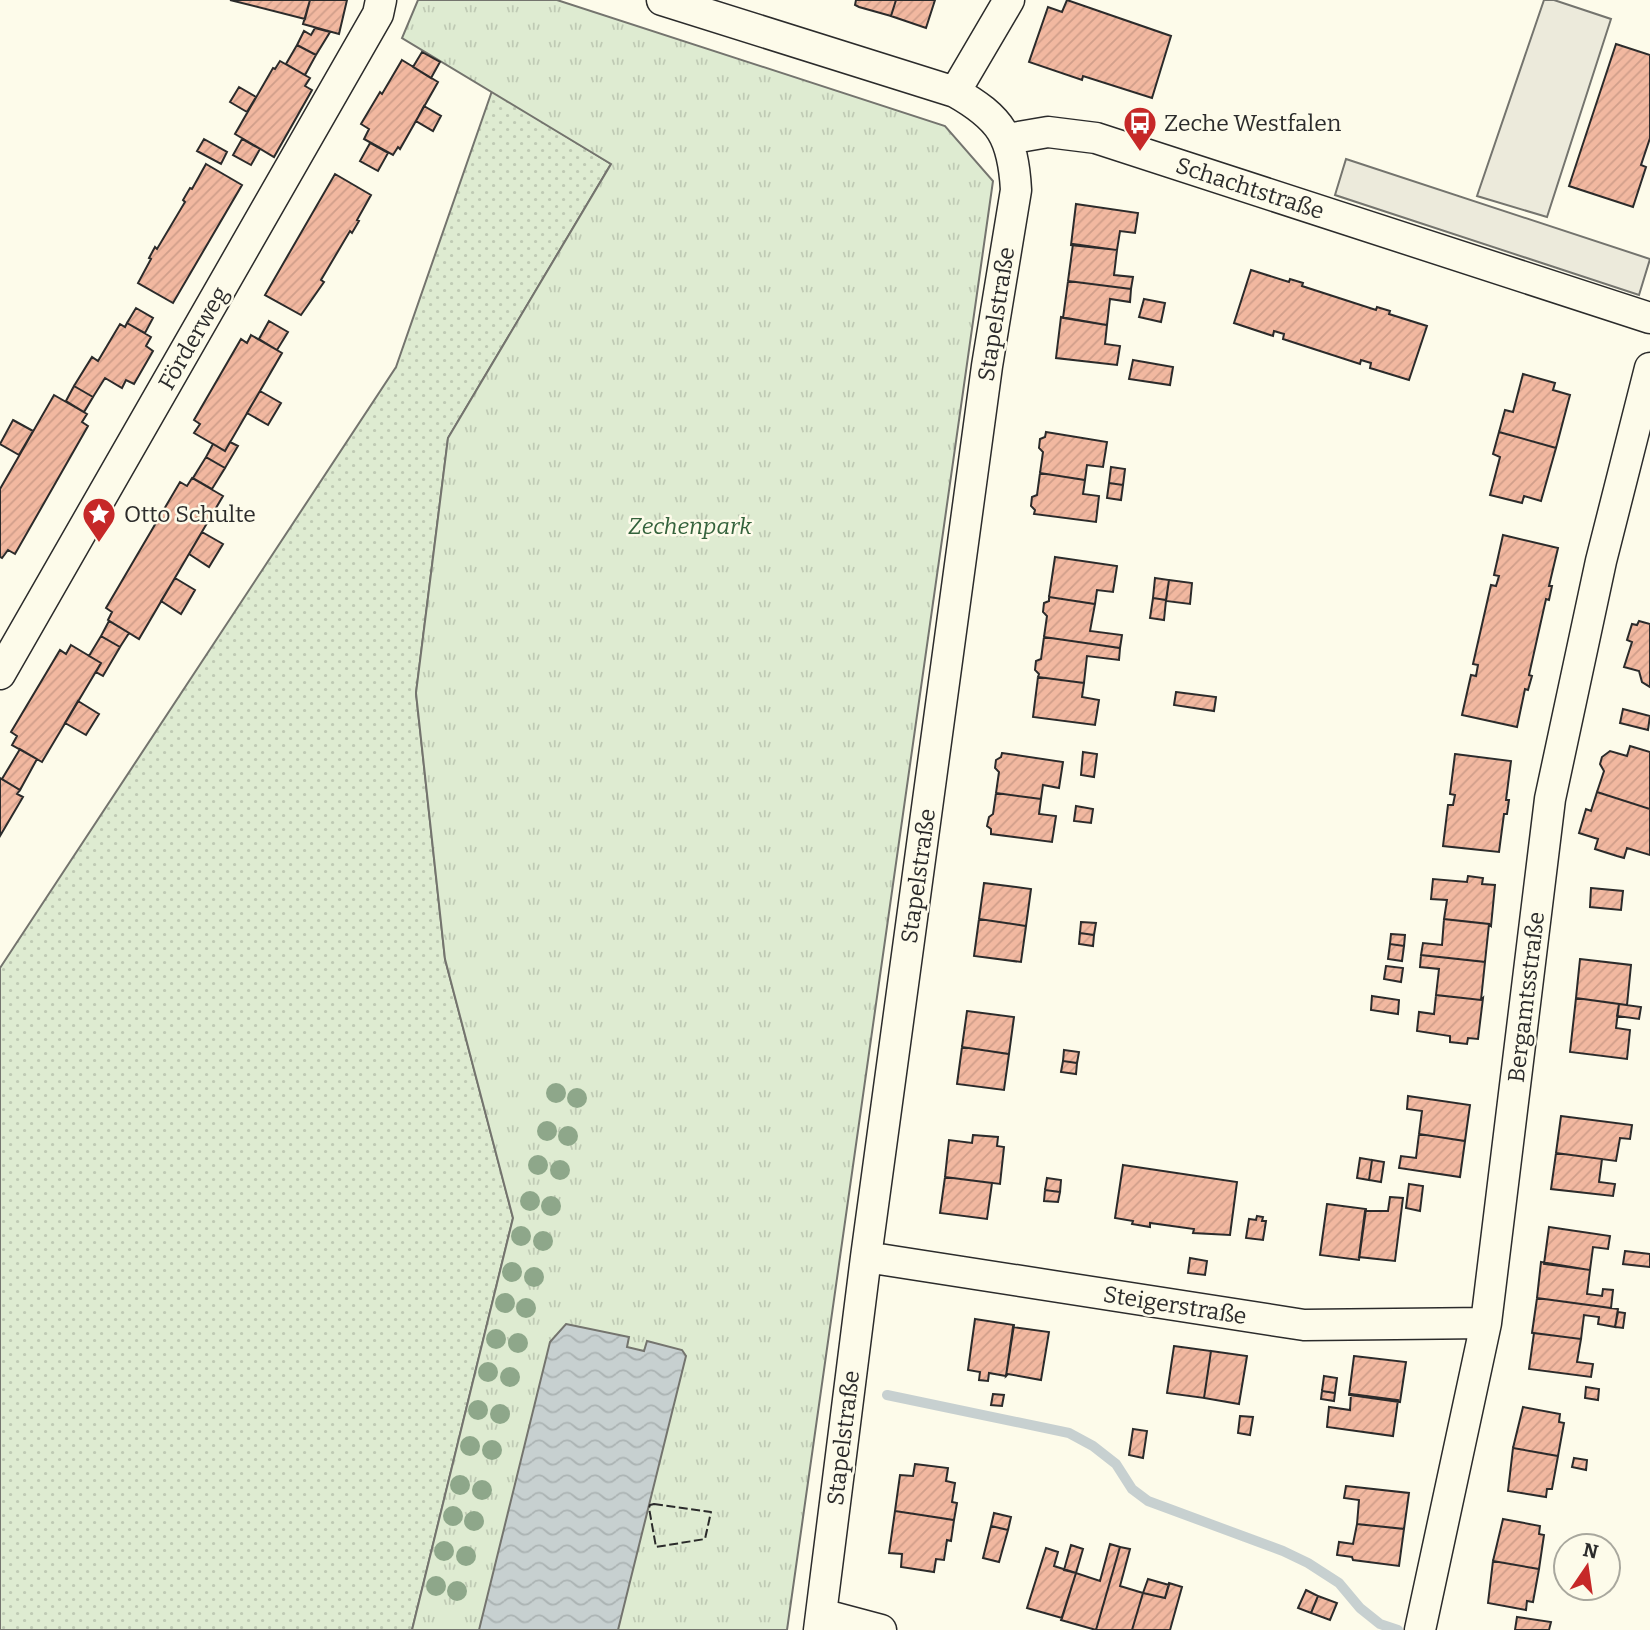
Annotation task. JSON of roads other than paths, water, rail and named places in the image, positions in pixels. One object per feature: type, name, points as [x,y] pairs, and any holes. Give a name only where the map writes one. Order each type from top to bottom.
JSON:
[{"type":"street","name":"Förderweg","points":[[0,674],[378,14],[381,0]]},
{"type":"street","points":[[662,0],[955,92],[980,106],[996,122],[1007,139]]},
{"type":"street","points":[[955,92],[1009,0]]},
{"type":"street","name":"Schachtstraße","points":[[1007,139],[1048,132],[1096,138],[1650,318]]},
{"type":"street","name":"Stapelstraße","points":[[820,1622],[866,1257],[985,380],[1016,190],[1015,163],[1007,139]]},
{"type":"street","name":"Bergamtsstraße","points":[[1420,1630],[1486,1323],[1550,799],[1601,561],[1650,368]]},
{"type":"street","name":"Steigerstraße","points":[[866,1257],[1304,1325],[1486,1323]]},
{"type":"street","points":[[820,1622],[881,1630]]},
{"type":"water","points":[[566,1324],[629,1337],[627,1347],[644,1351],[647,1341],[682,1350],[686,1356],[618,1630],[479,1630],[550,1342]]},
{"type":"waterway","points":[[887,1395],[1069,1433],[1093,1446],[1116,1464],[1132,1489],[1148,1501],[1283,1551],[1308,1563],[1339,1583],[1360,1608],[1380,1624],[1398,1630]]},
{"type":"place","name":"Zeche Westfalen","points":[[1140,153]]},
{"type":"place","name":"Otto Schulte","points":[[99,544]]},
{"type":"park label","name":"Zechenpark","points":[[690,526]]}]
